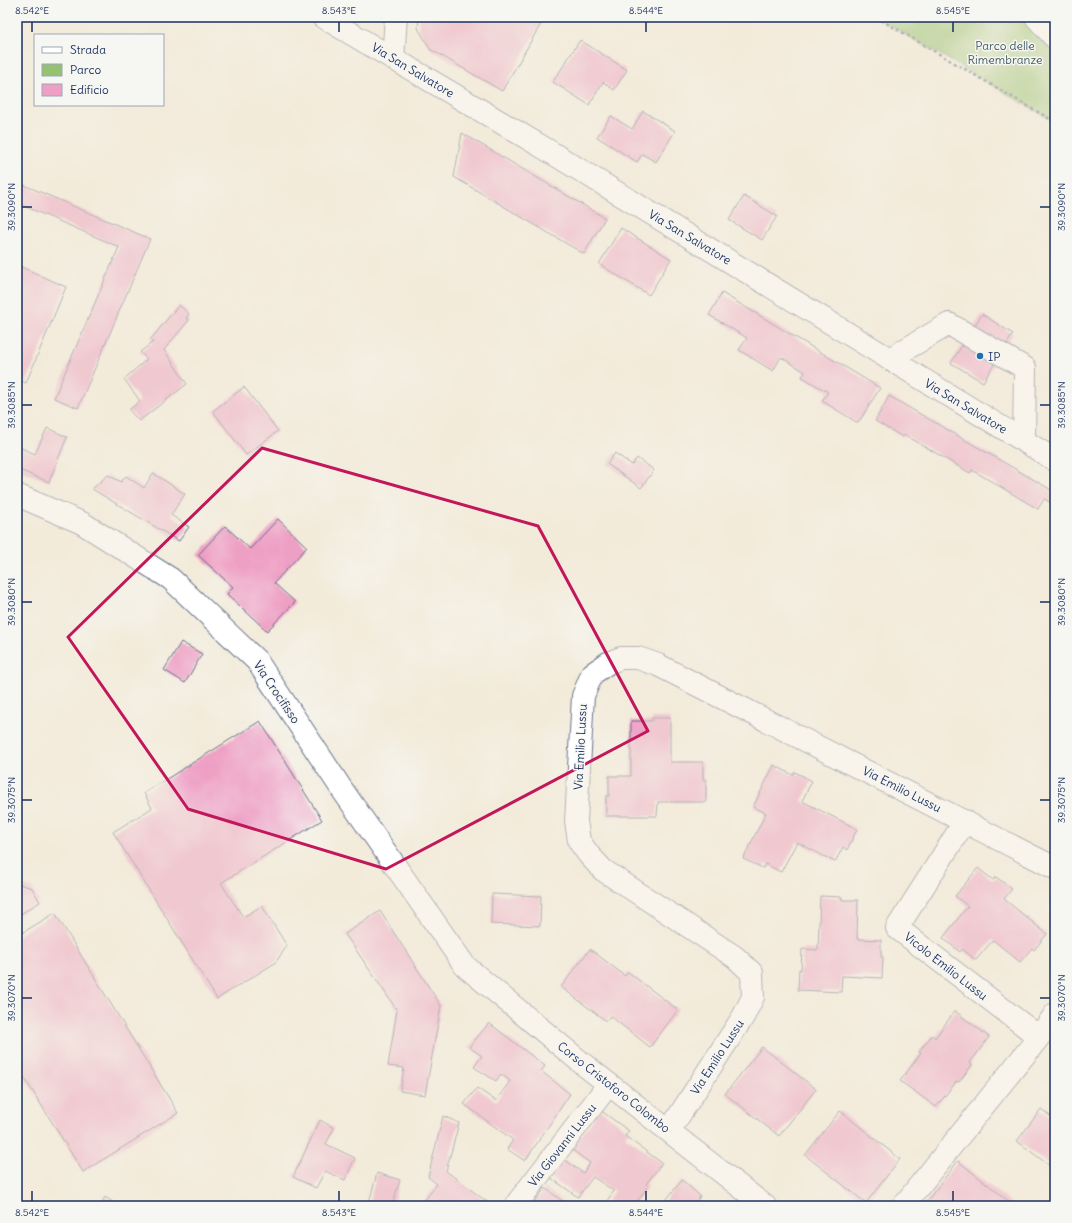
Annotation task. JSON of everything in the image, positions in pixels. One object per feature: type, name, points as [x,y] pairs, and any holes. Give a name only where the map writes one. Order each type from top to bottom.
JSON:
[{"type":"street","name":"Via San Salvatore","points":[[323,17],[346,24],[393,58],[551,152],[1055,460]]},
{"type":"street","points":[[393,58],[396,17]]},
{"type":"street","points":[[1036,17],[1055,38]]},
{"type":"street","points":[[889,359],[949,324],[1025,368],[1024,441]]},
{"type":"street","name":"Via Crocifisso","points":[[17,495],[82,523],[171,579],[257,661],[341,788],[465,966]]},
{"type":"street","name":"Via Emilio Lussu","points":[[669,1131],[743,1017],[753,997],[752,973],[735,956],[603,870],[589,855],[579,841],[576,821],[583,696],[592,674],[608,663],[621,658],[638,658],[658,664],[1055,868]]},
{"type":"street","name":"Vicolo Emilio Lussu","points":[[965,821],[897,928],[1039,1037]]},
{"type":"street","name":"Corso Cristoforo Colombo","points":[[465,966],[577,1059],[765,1206]]},
{"type":"street","points":[[903,1206],[1039,1037],[1055,1014]]},
{"type":"street","name":"Via Giovanni Lussu","points":[[515,1206],[609,1084]]},
{"type":"path","points":[[876,17],[1055,122]]},
{"type":"highlighted area","points":[[262,448],[538,526],[648,731],[386,869],[188,809],[68,637]]},
{"type":"green space","name":"Parco delle Rimembranze","points":[[876,17],[1021,17],[1055,52],[1055,122]]},
{"type":"building","points":[[419,17],[545,17],[502,91],[430,49],[418,28]]},
{"type":"building","points":[[580,40],[627,70],[614,90],[603,82],[589,105],[553,82]]},
{"type":"building","points":[[643,111],[675,131],[656,162],[642,154],[637,162],[597,137],[611,116],[632,129]]},
{"type":"building","points":[[462,133],[605,218],[584,254],[454,177]]},
{"type":"building","points":[[17,182],[150,239],[78,408],[54,398],[119,247],[17,203]]},
{"type":"building","points":[[744,196],[777,216],[762,240],[729,220]]},
{"type":"building","points":[[621,228],[671,259],[649,295],[599,264]]},
{"type":"building","points":[[17,265],[66,287],[26,383],[17,379]]},
{"type":"building","points":[[722,293],[880,388],[858,423],[822,401],[828,392],[802,377],[805,372],[781,357],[773,371],[739,350],[747,338],[709,315]]},
{"type":"building","points":[[179,305],[189,314],[186,318],[189,320],[164,350],[187,384],[139,421],[129,410],[140,401],[124,379],[147,359],[140,352],[153,342],[150,340]]},
{"type":"building","points":[[982,314],[1013,334],[983,382],[951,363]]},
{"type":"building","points":[[244,387],[278,431],[246,455],[213,411]]},
{"type":"building","points":[[889,396],[1055,492],[1055,505],[1044,499],[1038,509],[972,470],[970,473],[905,435],[903,437],[875,421]]},
{"type":"building","points":[[47,428],[67,437],[49,482],[17,469],[17,446],[35,454]]},
{"type":"building","points":[[615,453],[632,465],[637,458],[654,470],[641,488],[607,464]]},
{"type":"building","points":[[153,473],[185,494],[171,515],[189,527],[179,541],[92,489],[108,475],[121,482],[126,476],[144,488]]},
{"type":"building","points":[[278,519],[307,547],[274,583],[295,602],[267,631],[227,594],[233,587],[198,555],[225,526],[250,549]]},
{"type":"building","points":[[181,642],[202,654],[185,683],[164,670]]},
{"type":"building","points":[[652,718],[670,718],[670,762],[703,762],[703,779],[706,780],[706,802],[658,802],[657,816],[606,816],[606,796],[609,796],[609,776],[631,776],[631,721],[652,721]]},
{"type":"building","points":[[260,721],[322,820],[221,883],[243,917],[262,906],[287,946],[275,963],[217,999],[113,832],[152,808],[144,793]]},
{"type":"building","points":[[774,765],[793,775],[795,772],[812,781],[802,801],[857,829],[847,850],[843,847],[835,862],[797,842],[781,872],[765,864],[763,868],[743,859],[766,813],[753,807]]},
{"type":"building","points":[[978,868],[993,880],[996,877],[1012,889],[1004,899],[1047,934],[1034,950],[1032,948],[1020,962],[993,940],[976,960],[962,949],[960,952],[943,938],[968,906],[955,896]]},
{"type":"building","points":[[17,883],[32,888],[40,902],[17,916]]},
{"type":"building","points":[[492,894],[541,896],[540,926],[491,924]]},
{"type":"building","points":[[820,896],[842,897],[842,900],[858,900],[857,939],[881,940],[881,957],[883,957],[882,978],[842,976],[841,992],[798,990],[802,949],[818,950]]},
{"type":"building","points":[[380,911],[441,1006],[425,1095],[400,1091],[404,1068],[388,1066],[397,1010],[345,934]]},
{"type":"building","points":[[55,913],[178,1113],[83,1172],[17,1066],[17,936]]},
{"type":"building","points":[[590,949],[625,976],[628,972],[678,1010],[650,1047],[610,1016],[606,1021],[561,987]]},
{"type":"building","points":[[955,1011],[989,1037],[970,1063],[972,1065],[936,1107],[900,1081],[921,1053],[919,1052],[932,1035],[935,1038]]},
{"type":"building","points":[[489,1023],[545,1066],[541,1071],[570,1094],[525,1161],[507,1149],[513,1140],[464,1104],[477,1088],[496,1101],[510,1081],[501,1074],[496,1081],[474,1067],[482,1056],[469,1047]]},
{"type":"building","points":[[762,1047],[816,1089],[779,1136],[725,1094]]},
{"type":"building","points":[[1041,1109],[1053,1118],[1055,1115],[1055,1158],[1050,1166],[1017,1141]]},
{"type":"building","points":[[600,1110],[629,1131],[625,1136],[662,1163],[646,1184],[648,1186],[634,1206],[603,1206],[614,1191],[593,1177],[578,1197],[551,1178],[564,1159],[583,1173],[590,1163],[571,1149]]},
{"type":"building","points":[[840,1111],[900,1159],[866,1203],[805,1155]]},
{"type":"building","points":[[443,1116],[459,1123],[446,1171],[490,1204],[489,1206],[421,1205],[437,1184],[428,1177]]},
{"type":"building","points":[[320,1120],[334,1128],[326,1144],[355,1158],[345,1180],[325,1171],[316,1188],[293,1177]]},
{"type":"building","points":[[958,1161],[1015,1206],[923,1206]]},
{"type":"building","points":[[377,1173],[400,1180],[392,1206],[368,1206]]},
{"type":"building","points":[[682,1180],[700,1196],[695,1206],[661,1206]]},
{"type":"building","points":[[545,1188],[569,1206],[531,1206]]},
{"type":"building","points":[[105,1197],[119,1206],[100,1206]]},
{"type":"place","name":"IP","points":[[980,356]]}]
